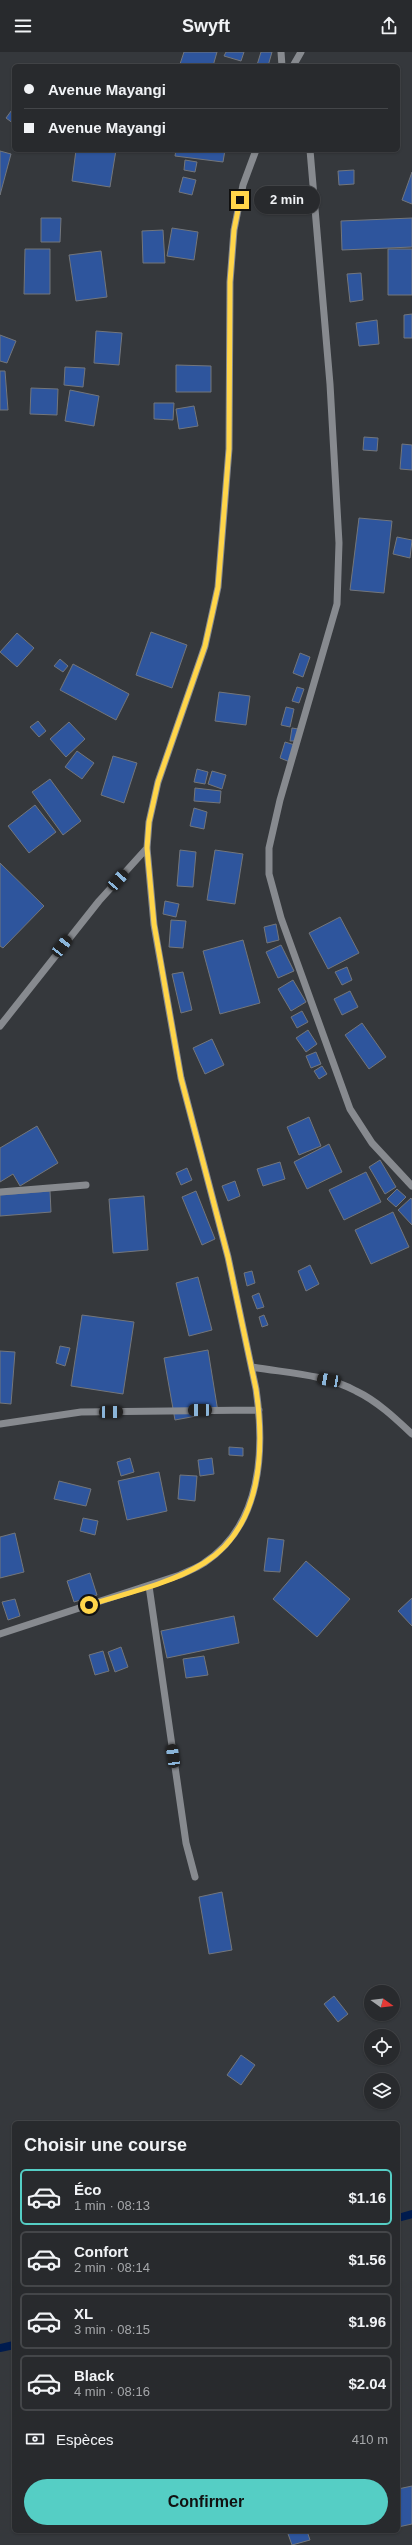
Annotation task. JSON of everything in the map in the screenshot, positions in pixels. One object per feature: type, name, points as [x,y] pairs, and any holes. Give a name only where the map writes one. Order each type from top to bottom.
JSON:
[{"type":"street","points":[[281,52],[282,64]]},
{"type":"street","points":[[294,64],[301,52]]},
{"type":"street","points":[[0,1634],[149,1586],[180,1575],[205,1562],[229,1540],[249,1509],[260,1466],[259,1410],[252,1367],[228,1257],[181,1078],[154,924],[147,848],[149,822],[158,782],[205,646],[218,587],[229,449],[230,282],[234,230],[243,185],[255,152]]},
{"type":"street","points":[[310,152],[331,400],[339,543],[337,604],[280,800],[269,848],[269,874],[281,918],[350,1109],[372,1142],[412,1186]]},
{"type":"street","points":[[0,1026],[99,901],[147,848]]},
{"type":"street","points":[[0,1192],[86,1185]]},
{"type":"street","points":[[252,1367],[329,1380],[356,1391],[392,1415],[412,1434]]},
{"type":"street","points":[[0,1424],[81,1412],[259,1410]]},
{"type":"street","points":[[149,1586],[186,1843],[195,1877]]},
{"type":"building","points":[[184,52],[217,52],[214,64],[180,64]]},
{"type":"building","points":[[226,52],[244,52],[241,61],[224,56]]},
{"type":"building","points":[[261,52],[272,52],[269,64],[257,64]]},
{"type":"building","points":[[12,110],[12,122],[6,118]]},
{"type":"building","points":[[0,151],[11,154],[0,195]]},
{"type":"building","points":[[76,152],[116,152],[110,187],[72,181]]},
{"type":"building","points":[[176,152],[225,152],[223,162],[175,156]]},
{"type":"building","points":[[185,160],[197,162],[195,172],[184,170]]},
{"type":"building","points":[[354,170],[354,184],[339,185],[338,171]]},
{"type":"building","points":[[412,172],[412,204],[402,200]]},
{"type":"building","points":[[183,177],[196,180],[192,195],[179,192]]},
{"type":"building","points":[[41,218],[61,218],[60,242],[41,242]]},
{"type":"building","points":[[412,218],[412,247],[342,250],[341,221]]},
{"type":"building","points":[[172,228],[198,232],[194,260],[167,256]]},
{"type":"building","points":[[163,230],[165,263],[143,263],[142,231]]},
{"type":"building","points":[[25,249],[50,249],[50,294],[24,294]]},
{"type":"building","points":[[388,249],[412,249],[412,295],[388,295]]},
{"type":"building","points":[[101,251],[107,297],[76,301],[69,255]]},
{"type":"building","points":[[361,273],[363,300],[350,302],[347,274]]},
{"type":"building","points":[[412,314],[412,338],[404,338],[404,315]]},
{"type":"building","points":[[377,320],[379,344],[359,346],[356,323]]},
{"type":"building","points":[[96,331],[122,333],[119,365],[94,363]]},
{"type":"building","points":[[0,335],[16,341],[7,363],[0,361]]},
{"type":"building","points":[[176,365],[211,366],[211,392],[176,392]]},
{"type":"building","points":[[65,367],[85,368],[83,387],[64,385]]},
{"type":"building","points":[[0,371],[5,371],[8,410],[0,410]]},
{"type":"building","points":[[31,388],[58,389],[57,415],[30,414]]},
{"type":"building","points":[[70,390],[99,396],[94,426],[65,421]]},
{"type":"building","points":[[154,403],[174,403],[173,420],[154,419]]},
{"type":"building","points":[[194,406],[198,426],[179,429],[176,409]]},
{"type":"building","points":[[364,437],[378,438],[377,451],[363,450]]},
{"type":"building","points":[[402,444],[412,445],[412,470],[400,469]]},
{"type":"building","points":[[359,518],[392,521],[384,593],[350,590]]},
{"type":"building","points":[[397,537],[412,540],[410,558],[393,554]]},
{"type":"building","points":[[151,632],[187,645],[172,688],[136,675]]},
{"type":"building","points":[[17,633],[34,648],[17,667],[0,652]]},
{"type":"building","points":[[300,653],[310,657],[303,677],[293,673]]},
{"type":"building","points":[[60,659],[68,666],[63,672],[54,666]]},
{"type":"building","points":[[73,664],[129,694],[116,720],[60,690]]},
{"type":"building","points":[[297,687],[304,689],[299,703],[292,701]]},
{"type":"building","points":[[219,692],[250,696],[246,725],[215,721]]},
{"type":"building","points":[[286,707],[294,709],[290,727],[281,725]]},
{"type":"building","points":[[38,721],[46,731],[39,737],[30,727]]},
{"type":"building","points":[[69,722],[85,739],[66,757],[50,739]]},
{"type":"building","points":[[292,728],[298,729],[296,741],[290,741]]},
{"type":"building","points":[[285,742],[295,745],[290,762],[280,758]]},
{"type":"building","points":[[77,751],[94,763],[82,779],[65,767]]},
{"type":"building","points":[[113,756],[137,763],[124,803],[101,795]]},
{"type":"building","points":[[197,769],[208,772],[205,784],[194,782]]},
{"type":"building","points":[[212,771],[226,775],[222,789],[208,784]]},
{"type":"building","points":[[50,779],[81,821],[63,835],[32,792]]},
{"type":"building","points":[[195,788],[221,791],[220,803],[194,801]]},
{"type":"building","points":[[35,805],[56,832],[29,853],[8,826]]},
{"type":"building","points":[[194,808],[207,812],[204,829],[190,826]]},
{"type":"building","points":[[180,850],[196,852],[193,887],[177,886]]},
{"type":"building","points":[[215,850],[243,854],[235,904],[207,900]]},
{"type":"building","points":[[0,863],[44,906],[3,948],[0,946]]},
{"type":"building","points":[[165,901],[179,904],[176,917],[163,914]]},
{"type":"building","points":[[340,917],[359,953],[328,969],[309,933]]},
{"type":"building","points":[[171,920],[186,921],[183,948],[169,947]]},
{"type":"building","points":[[276,924],[279,940],[267,943],[264,927]]},
{"type":"building","points":[[243,940],[260,1003],[220,1014],[203,951]]},
{"type":"building","points":[[281,945],[294,971],[278,978],[266,952]]},
{"type":"building","points":[[347,967],[352,980],[342,985],[335,972]]},
{"type":"building","points":[[183,972],[192,1010],[181,1013],[172,974]]},
{"type":"building","points":[[293,980],[306,1002],[291,1011],[278,989]]},
{"type":"building","points":[[350,991],[358,1007],[342,1015],[334,999]]},
{"type":"building","points":[[302,1011],[308,1022],[297,1028],[291,1017]]},
{"type":"building","points":[[362,1023],[386,1057],[369,1069],[345,1035]]},
{"type":"building","points":[[308,1030],[317,1044],[306,1052],[296,1038]]},
{"type":"building","points":[[212,1039],[224,1065],[205,1074],[193,1048]]},
{"type":"building","points":[[316,1052],[321,1064],[311,1068],[306,1056]]},
{"type":"building","points":[[322,1066],[327,1074],[319,1079],[314,1071]]},
{"type":"building","points":[[309,1117],[321,1146],[299,1155],[287,1127]]},
{"type":"building","points":[[37,1126],[58,1163],[20,1186],[13,1174],[0,1182],[0,1148]]},
{"type":"building","points":[[329,1144],[342,1172],[307,1189],[294,1162]]},
{"type":"building","points":[[380,1160],[396,1187],[385,1194],[369,1167]]},
{"type":"building","points":[[280,1162],[285,1179],[263,1186],[257,1169]]},
{"type":"building","points":[[187,1168],[192,1180],[181,1185],[176,1173]]},
{"type":"building","points":[[366,1172],[381,1202],[344,1220],[329,1190]]},
{"type":"building","points":[[235,1181],[240,1196],[228,1201],[222,1186]]},
{"type":"building","points":[[397,1189],[406,1197],[396,1207],[387,1199]]},
{"type":"building","points":[[50,1191],[51,1212],[0,1216],[0,1195]]},
{"type":"building","points":[[196,1191],[215,1239],[202,1245],[182,1197]]},
{"type":"building","points":[[144,1196],[148,1250],[113,1253],[109,1199]]},
{"type":"building","points":[[411,1198],[412,1200],[412,1225],[398,1210]]},
{"type":"building","points":[[393,1212],[409,1247],[371,1264],[355,1230]]},
{"type":"building","points":[[310,1265],[319,1284],[306,1291],[298,1271]]},
{"type":"building","points":[[252,1271],[255,1283],[247,1286],[244,1273]]},
{"type":"building","points":[[198,1277],[212,1330],[189,1336],[176,1283]]},
{"type":"building","points":[[259,1293],[264,1307],[257,1309],[252,1296]]},
{"type":"building","points":[[82,1315],[134,1322],[123,1394],[71,1386]]},
{"type":"building","points":[[264,1315],[268,1325],[262,1327],[259,1317]]},
{"type":"building","points":[[60,1346],[70,1348],[65,1366],[56,1363]]},
{"type":"building","points":[[208,1350],[218,1412],[175,1420],[164,1358]]},
{"type":"building","points":[[0,1351],[15,1352],[11,1404],[0,1403]]},
{"type":"building","points":[[229,1447],[243,1448],[243,1456],[229,1455]]},
{"type":"building","points":[[130,1458],[134,1472],[121,1476],[117,1462]]},
{"type":"building","points":[[212,1458],[214,1474],[200,1476],[198,1460]]},
{"type":"building","points":[[159,1472],[167,1511],[127,1520],[118,1481]]},
{"type":"building","points":[[180,1475],[197,1476],[195,1501],[178,1499]]},
{"type":"building","points":[[59,1481],[91,1489],[86,1506],[54,1499]]},
{"type":"building","points":[[83,1518],[98,1521],[95,1535],[80,1531]]},
{"type":"building","points":[[15,1533],[24,1572],[0,1578],[0,1537]]},
{"type":"building","points":[[268,1538],[284,1540],[280,1572],[264,1571]]},
{"type":"building","points":[[306,1561],[350,1599],[317,1637],[273,1599]]},
{"type":"building","points":[[90,1573],[97,1595],[74,1602],[67,1581]]},
{"type":"building","points":[[412,1598],[412,1626],[398,1611]]},
{"type":"building","points":[[15,1599],[20,1616],[8,1620],[2,1602]]},
{"type":"building","points":[[234,1616],[239,1643],[167,1658],[161,1631]]},
{"type":"building","points":[[121,1647],[128,1667],[115,1672],[108,1652]]},
{"type":"building","points":[[103,1651],[109,1671],[95,1675],[89,1655]]},
{"type":"building","points":[[204,1656],[208,1675],[186,1678],[183,1659]]},
{"type":"building","points":[[222,1892],[232,1950],[209,1954],[199,1897]]},
{"type":"building","points":[[334,1996],[348,2014],[338,2022],[324,2004]]},
{"type":"building","points":[[241,2055],[255,2065],[241,2085],[227,2075]]},
{"type":"building","points":[[412,2486],[412,2524],[400,2527],[400,2489]]},
{"type":"building","points":[[288,2533],[308,2533],[310,2540],[292,2545]]},
{"type":"waterway","points":[[400,2217],[412,2214]]},
{"type":"waterway","points":[[0,2348],[12,2345]]},
{"type":"route","points":[[89,1605],[180,1575],[205,1562],[229,1540],[249,1509],[260,1466],[259,1410],[256,1389],[228,1257],[181,1078],[154,924],[147,848],[149,822],[158,782],[172,737],[205,646],[212,620],[218,587],[229,449],[230,282],[234,230],[240,200]]}]
